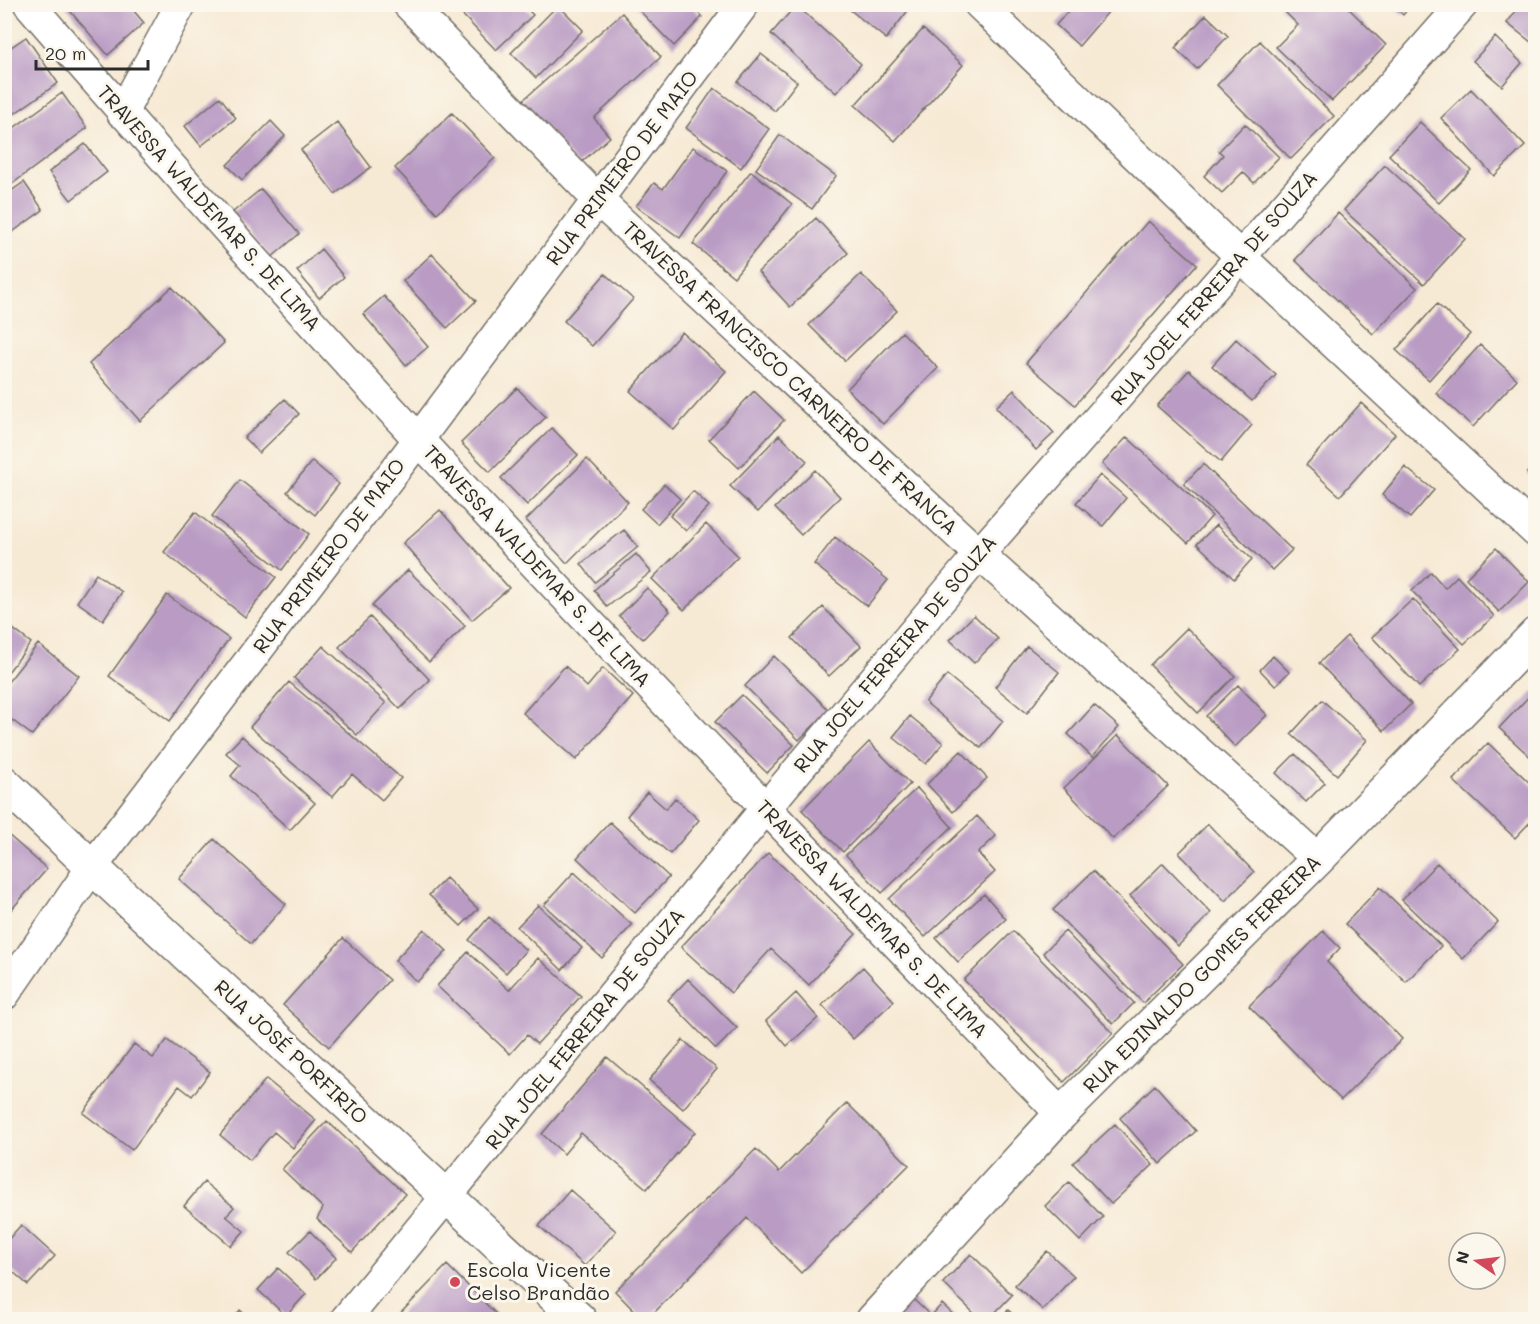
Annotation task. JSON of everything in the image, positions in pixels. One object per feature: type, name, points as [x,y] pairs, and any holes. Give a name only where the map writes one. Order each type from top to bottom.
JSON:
[{"type":"street","name":"TRAVESSA WALDEMAR S. DE LIMA","points":[[29,4],[122,112],[418,440],[765,809],[1061,1114]]},
{"type":"street","points":[[122,112],[181,4]]},
{"type":"street","name":"TRAVESSA FRANCISCO CARNEIRO DE FRANCA","points":[[408,4],[598,200],[979,554],[1318,859]]},
{"type":"street","name":"RUA PRIMEIRO DE MAIO","points":[[4,995],[92,867],[418,440],[744,4]]},
{"type":"street","points":[[979,4],[1241,257],[1536,532]]},
{"type":"street","name":"RUA JOEL FERREIRA DE SOUZA","points":[[345,1320],[765,809],[979,554],[1463,4]]},
{"type":"street","name":"RUA EDINALDO GOMES FERREIRA","points":[[873,1320],[1061,1114],[1318,859],[1536,634]]},
{"type":"street","name":"RUA JOSÉ PORFIRIO","points":[[4,783],[580,1320]]},
{"type":"building","points":[[64,4],[128,4],[144,23],[108,55]]},
{"type":"building","points":[[452,4],[522,4],[533,15],[496,50]]},
{"type":"building","points":[[633,4],[690,4],[702,17],[674,46]]},
{"type":"building","points":[[843,4],[913,4],[886,39]]},
{"type":"building","points":[[1074,4],[1115,4],[1079,46],[1056,25]]},
{"type":"building","points":[[1283,4],[1344,4],[1386,45],[1332,101],[1276,47],[1298,25],[1280,7]]},
{"type":"building","points":[[1392,4],[1412,4],[1403,15]]},
{"type":"building","points":[[1521,4],[1536,4],[1536,46],[1507,23]]},
{"type":"building","points":[[558,5],[583,30],[536,78],[511,53]]},
{"type":"building","points":[[796,5],[861,64],[836,93],[771,34]]},
{"type":"building","points":[[622,13],[661,57],[594,118],[610,137],[578,165],[522,101]]},
{"type":"building","points":[[1206,15],[1228,36],[1197,69],[1175,48]]},
{"type":"building","points":[[923,29],[963,65],[895,141],[855,105]]},
{"type":"building","points":[[26,37],[58,83],[8,118],[4,114],[4,52]]},
{"type":"building","points":[[1495,37],[1522,63],[1502,86],[1473,61]]},
{"type":"building","points":[[1260,41],[1334,116],[1291,159],[1217,85]]},
{"type":"building","points":[[761,54],[797,82],[775,111],[738,82]]},
{"type":"building","points":[[714,88],[769,129],[741,168],[686,128]]},
{"type":"building","points":[[1471,89],[1525,146],[1494,176],[1441,118]]},
{"type":"building","points":[[62,93],[87,128],[12,184],[4,174],[4,135]]},
{"type":"building","points":[[220,97],[236,118],[201,146],[185,126]]},
{"type":"building","points":[[452,113],[495,158],[437,213],[395,168]]},
{"type":"building","points":[[271,121],[285,136],[242,180],[227,165]]},
{"type":"building","points":[[337,122],[371,167],[335,194],[301,150]]},
{"type":"building","points":[[1420,122],[1471,170],[1439,203],[1389,155]]},
{"type":"building","points":[[1245,124],[1279,157],[1254,183],[1243,172],[1222,193],[1204,176],[1223,155],[1219,151]]},
{"type":"building","points":[[780,135],[836,176],[812,209],[756,169]]},
{"type":"building","points":[[85,144],[107,172],[71,200],[49,172]]},
{"type":"building","points":[[693,147],[727,171],[680,238],[636,206],[654,183],[663,189]]},
{"type":"building","points":[[1385,165],[1465,239],[1424,284],[1344,210]]},
{"type":"building","points":[[751,171],[792,204],[734,277],[693,244]]},
{"type":"building","points":[[24,182],[43,210],[4,238],[4,196]]},
{"type":"building","points":[[261,189],[299,234],[271,258],[233,212]]},
{"type":"building","points":[[1338,213],[1417,288],[1373,334],[1295,260]]},
{"type":"building","points":[[816,218],[848,253],[790,307],[758,272]]},
{"type":"building","points":[[1148,221],[1197,264],[1075,405],[1026,363]]},
{"type":"building","points":[[321,249],[344,277],[319,298],[297,271]]},
{"type":"building","points":[[432,254],[476,301],[447,328],[403,281]]},
{"type":"building","points":[[605,274],[633,299],[592,346],[564,321]]},
{"type":"building","points":[[861,274],[897,311],[845,361],[809,325]]},
{"type":"building","points":[[172,287],[224,343],[140,421],[89,364]]},
{"type":"building","points":[[384,296],[428,347],[406,365],[363,314]]},
{"type":"building","points":[[1437,304],[1470,334],[1429,380],[1396,350]]},
{"type":"building","points":[[682,332],[726,371],[674,430],[630,391]]},
{"type":"building","points":[[902,332],[938,368],[883,424],[847,389]]},
{"type":"building","points":[[1236,339],[1276,375],[1252,401],[1212,366]]},
{"type":"building","points":[[1480,345],[1517,379],[1473,427],[1436,393]]},
{"type":"building","points":[[1189,370],[1252,425],[1221,462],[1157,406]]},
{"type":"building","points":[[517,388],[546,417],[490,472],[461,443]]},
{"type":"building","points":[[1014,390],[1054,433],[1036,450],[996,407]]},
{"type":"building","points":[[754,391],[784,420],[739,468],[709,439]]},
{"type":"building","points":[[285,399],[299,414],[259,453],[244,438]]},
{"type":"building","points":[[1361,403],[1395,434],[1340,496],[1306,465]]},
{"type":"building","points":[[552,428],[578,455],[527,505],[501,478]]},
{"type":"building","points":[[779,435],[807,461],[758,512],[730,486]]},
{"type":"building","points":[[1127,437],[1212,516],[1188,543],[1102,464]]},
{"type":"building","points":[[587,459],[628,502],[567,563],[526,520]]},
{"type":"building","points":[[312,461],[339,484],[315,515],[287,492]]},
{"type":"building","points":[[1203,464],[1292,550],[1272,570],[1184,484]]},
{"type":"building","points":[[1536,464],[1536,481],[1527,473]]},
{"type":"building","points":[[1405,467],[1434,490],[1410,518],[1382,495]]},
{"type":"building","points":[[815,470],[840,497],[801,535],[775,508]]},
{"type":"building","points":[[1100,475],[1126,498],[1103,526],[1076,503]]},
{"type":"building","points":[[240,480],[309,534],[282,570],[212,516]]},
{"type":"building","points":[[664,484],[680,499],[657,524],[641,509]]},
{"type":"building","points":[[693,491],[709,506],[686,531],[670,516]]},
{"type":"building","points":[[440,510],[509,588],[472,620],[403,543]]},
{"type":"building","points":[[195,512],[276,577],[245,617],[164,552]]},
{"type":"building","points":[[706,524],[738,556],[684,610],[652,579]]},
{"type":"building","points":[[1216,525],[1252,559],[1234,579],[1197,544]]},
{"type":"building","points":[[624,530],[638,547],[595,582],[581,564]]},
{"type":"building","points":[[835,537],[888,580],[867,606],[814,564]]},
{"type":"building","points":[[1496,548],[1529,582],[1499,612],[1466,578]]},
{"type":"building","points":[[636,554],[651,572],[607,607],[594,590]]},
{"type":"building","points":[[408,570],[465,626],[429,662],[372,606]]},
{"type":"building","points":[[1431,572],[1445,588],[1457,576],[1494,616],[1464,644],[1412,591]]},
{"type":"building","points":[[96,574],[122,592],[103,620],[77,602]]},
{"type":"building","points":[[647,588],[670,611],[643,639],[619,616]]},
{"type":"building","points":[[167,595],[229,639],[170,721],[109,676]]},
{"type":"building","points":[[1413,599],[1460,649],[1419,687],[1372,637]]},
{"type":"building","points":[[823,607],[861,646],[829,676],[792,638]]},
{"type":"building","points":[[974,615],[998,639],[974,663],[950,640]]},
{"type":"building","points":[[370,617],[430,680],[400,709],[339,647]]},
{"type":"building","points":[[4,622],[31,643],[4,677]]},
{"type":"building","points":[[1187,628],[1235,676],[1198,713],[1150,665]]},
{"type":"building","points":[[1347,636],[1411,704],[1384,731],[1319,663]]},
{"type":"building","points":[[38,644],[79,676],[32,735],[4,714],[4,687]]},
{"type":"building","points":[[323,646],[386,703],[357,735],[294,678]]},
{"type":"building","points":[[1027,646],[1059,672],[1027,713],[995,687]]},
{"type":"building","points":[[774,656],[829,710],[799,740],[745,686]]},
{"type":"building","points":[[1273,656],[1289,672],[1275,686],[1260,670]]},
{"type":"building","points":[[565,666],[587,687],[603,668],[633,696],[576,760],[523,713]]},
{"type":"building","points":[[947,675],[1003,721],[981,748],[925,702]]},
{"type":"building","points":[[289,682],[401,778],[382,800],[352,774],[332,797],[250,727]]},
{"type":"building","points":[[1238,685],[1267,715],[1235,747],[1206,716]]},
{"type":"building","points":[[1534,691],[1536,693],[1536,762],[1499,728]]},
{"type":"building","points":[[742,695],[794,745],[767,773],[715,722]]},
{"type":"building","points":[[1322,700],[1367,740],[1337,775],[1291,734]]},
{"type":"building","points":[[1094,705],[1119,727],[1092,757],[1068,734]]},
{"type":"building","points":[[910,716],[943,743],[926,764],[893,737]]},
{"type":"building","points":[[1118,735],[1168,786],[1113,839],[1064,788]]},
{"type":"building","points":[[242,736],[315,803],[290,830],[231,776],[240,765],[226,753]]},
{"type":"building","points":[[869,742],[910,784],[843,852],[802,810]]},
{"type":"building","points":[[1488,743],[1536,789],[1536,816],[1515,838],[1453,780]]},
{"type":"building","points":[[961,751],[987,778],[953,812],[927,784]]},
{"type":"building","points":[[1295,754],[1325,783],[1306,802],[1276,773]]},
{"type":"building","points":[[917,788],[952,827],[882,893],[846,855]]},
{"type":"building","points":[[647,792],[666,809],[675,798],[699,820],[670,854],[627,816]]},
{"type":"building","points":[[977,816],[996,836],[978,853],[995,872],[925,937],[889,899]]},
{"type":"building","points":[[610,822],[669,877],[635,913],[577,858]]},
{"type":"building","points":[[1208,824],[1254,872],[1225,901],[1179,853]]},
{"type":"building","points":[[6,833],[47,869],[4,918],[4,835]]},
{"type":"building","points":[[214,839],[286,904],[251,944],[179,879]]},
{"type":"building","points":[[768,853],[856,934],[809,985],[771,949],[731,993],[681,947]]},
{"type":"building","points":[[1163,863],[1211,913],[1178,946],[1130,896]]},
{"type":"building","points":[[1437,863],[1498,922],[1463,959],[1402,900]]},
{"type":"building","points":[[1093,871],[1183,964],[1143,1003],[1053,910]]},
{"type":"building","points":[[574,872],[632,925],[602,958],[544,905]]},
{"type":"building","points":[[446,878],[478,909],[461,926],[429,895]]},
{"type":"building","points":[[1380,887],[1441,946],[1406,982],[1345,924]]},
{"type":"building","points":[[984,894],[1006,919],[958,962],[936,938]]},
{"type":"building","points":[[538,905],[582,948],[562,970],[517,927]]},
{"type":"building","points":[[489,917],[526,950],[506,973],[469,940]]},
{"type":"building","points":[[424,929],[447,951],[417,982],[395,960]]},
{"type":"building","points":[[1013,931],[1113,1033],[1064,1082],[964,980]]},
{"type":"building","points":[[1065,931],[1134,1003],[1113,1024],[1043,953]]},
{"type":"building","points":[[1323,931],[1340,948],[1327,962],[1402,1039],[1341,1100],[1249,1006]]},
{"type":"building","points":[[343,938],[389,980],[329,1047],[283,1005]]},
{"type":"building","points":[[468,952],[509,990],[538,958],[581,996],[537,1044],[527,1035],[510,1054],[437,986]]},
{"type":"building","points":[[863,967],[894,1001],[853,1039],[822,1005]]},
{"type":"building","points":[[688,979],[737,1028],[716,1049],[668,1000]]},
{"type":"building","points":[[796,993],[818,1018],[787,1046],[766,1021]]},
{"type":"building","points":[[167,1040],[210,1072],[192,1096],[179,1086],[132,1150],[83,1113],[134,1044],[153,1058]]},
{"type":"building","points":[[683,1040],[717,1069],[683,1109],[649,1080]]},
{"type":"building","points":[[607,1057],[695,1132],[647,1189],[581,1133],[564,1154],[542,1134]]},
{"type":"building","points":[[266,1079],[316,1120],[293,1148],[274,1132],[250,1160],[220,1135]]},
{"type":"building","points":[[1155,1085],[1196,1131],[1160,1164],[1120,1118]]},
{"type":"building","points":[[847,1103],[909,1165],[801,1273],[747,1218],[647,1320],[643,1320],[615,1291],[756,1149],[779,1172]]},
{"type":"building","points":[[327,1121],[405,1194],[352,1252],[317,1219],[323,1208],[282,1169]]},
{"type":"building","points":[[1115,1124],[1153,1165],[1111,1204],[1073,1163]]},
{"type":"building","points":[[204,1182],[234,1207],[226,1216],[244,1231],[231,1246],[184,1206]]},
{"type":"building","points":[[1069,1182],[1103,1217],[1080,1241],[1045,1206]]},
{"type":"building","points":[[570,1190],[616,1231],[585,1266],[539,1226]]},
{"type":"building","points":[[21,1225],[55,1256],[28,1285],[4,1264],[4,1244]]},
{"type":"building","points":[[310,1231],[336,1258],[316,1279],[289,1252]]},
{"type":"building","points":[[1047,1251],[1074,1276],[1043,1310],[1015,1285]]},
{"type":"building","points":[[971,1254],[1012,1295],[988,1320],[981,1320],[943,1283]]},
{"type":"building","points":[[447,1265],[502,1320],[394,1320]]},
{"type":"building","points":[[278,1268],[306,1294],[286,1316],[258,1290]]},
{"type":"building","points":[[913,1299],[931,1316],[942,1304],[959,1320],[894,1320]]},
{"type":"building","points":[[240,1310],[251,1320],[232,1320]]},
{"type":"building","points":[[1008,1310],[1020,1320],[1000,1320]]},
{"type":"place","name":"Escola Vicente Celso Brandão","points":[[455,1282]]}]
